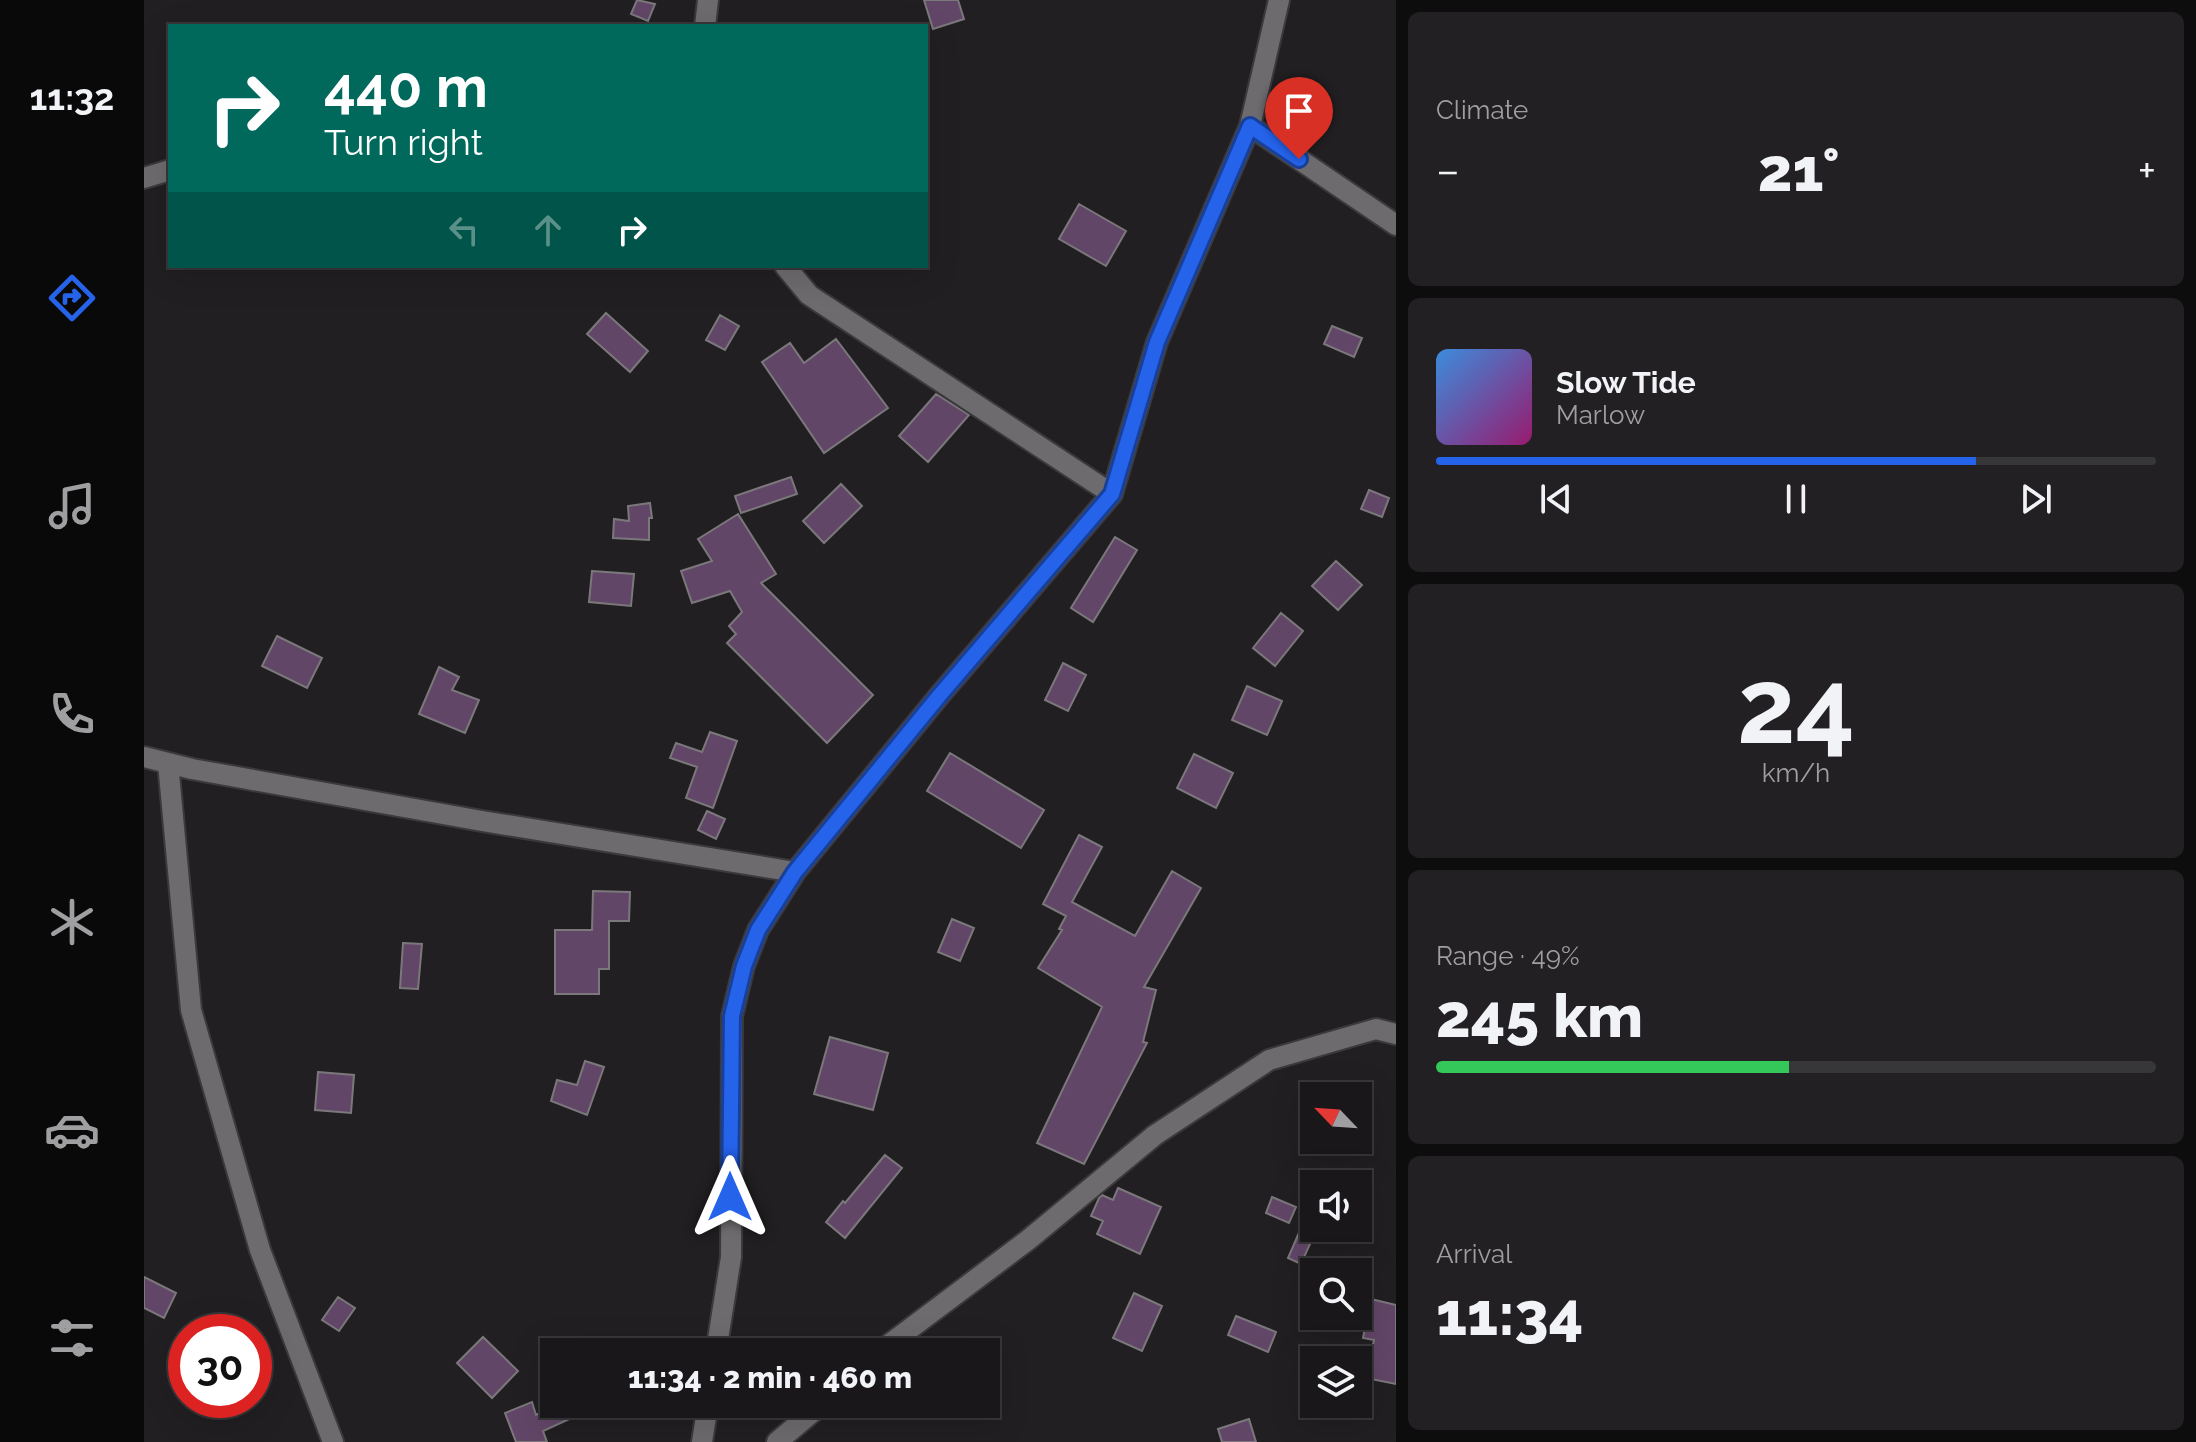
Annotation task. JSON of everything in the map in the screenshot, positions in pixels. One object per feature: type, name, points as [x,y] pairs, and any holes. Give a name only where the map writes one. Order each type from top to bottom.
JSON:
[{"type":"street","points":[[705,24],[708,0]]},
{"type":"street","points":[[718,1338],[731,1257],[732,1016],[744,966],[758,930],[795,872],[939,696],[1112,494],[1157,342],[1250,126],[1279,0]]},
{"type":"street","points":[[1250,126],[1396,225]]},
{"type":"street","points":[[144,178],[168,171]]},
{"type":"street","points":[[787,268],[809,295],[1112,494]]},
{"type":"street","points":[[144,757],[467,819],[795,872]]},
{"type":"street","points":[[168,763],[191,1010],[260,1250],[333,1442]]},
{"type":"street","points":[[898,1338],[1028,1240],[1155,1135],[1269,1060],[1376,1029],[1396,1034]]},
{"type":"street","points":[[702,1442],[706,1418]]},
{"type":"street","points":[[777,1442],[805,1418]]},
{"type":"building","points":[[637,0],[655,4],[648,21],[631,14]]},
{"type":"building","points":[[924,0],[958,0],[964,19],[933,29]]},
{"type":"building","points":[[1287,99],[1315,104],[1308,148],[1281,131]]},
{"type":"building","points":[[1079,204],[1126,231],[1106,266],[1059,239]]},
{"type":"building","points":[[606,313],[648,351],[630,372],[587,334]]},
{"type":"building","points":[[720,315],[739,326],[725,350],[706,340]]},
{"type":"building","points":[[1332,326],[1362,338],[1354,357],[1324,344]]},
{"type":"building","points":[[836,339],[888,408],[824,453],[762,362],[790,343],[804,363]]},
{"type":"building","points":[[936,394],[969,415],[928,462],[899,436]]},
{"type":"building","points":[[791,477],[797,494],[741,513],[735,496]]},
{"type":"building","points":[[841,484],[862,506],[824,543],[803,521]]},
{"type":"building","points":[[1369,490],[1389,498],[1382,517],[1361,509]]},
{"type":"building","points":[[650,503],[652,518],[649,518],[649,540],[613,538],[614,519],[629,521],[628,506]]},
{"type":"building","points":[[738,514],[776,574],[761,583],[873,695],[827,743],[727,643],[736,634],[729,626],[742,612],[730,591],[692,603],[681,571],[712,561],[698,539]]},
{"type":"building","points":[[1115,537],[1137,550],[1093,622],[1071,608]]},
{"type":"building","points":[[1336,561],[1362,585],[1338,610],[1312,586]]},
{"type":"building","points":[[592,571],[634,574],[631,606],[589,602]]},
{"type":"building","points":[[1281,613],[1303,631],[1275,666],[1253,648]]},
{"type":"building","points":[[277,636],[322,658],[307,688],[262,666]]},
{"type":"building","points":[[1063,663],[1086,675],[1068,711],[1045,700]]},
{"type":"building","points":[[439,667],[459,677],[452,690],[479,700],[465,733],[419,714]]},
{"type":"building","points":[[1247,686],[1282,701],[1267,735],[1232,720]]},
{"type":"building","points":[[710,732],[737,741],[713,808],[686,798],[697,767],[670,758],[676,743],[702,752]]},
{"type":"building","points":[[950,753],[1044,810],[1021,848],[927,791]]},
{"type":"building","points":[[1194,754],[1233,773],[1216,808],[1177,788]]},
{"type":"building","points":[[707,811],[725,819],[716,839],[698,830]]},
{"type":"building","points":[[1079,835],[1102,847],[1072,902],[1135,936],[1172,871],[1201,888],[1144,987],[1156,990],[1143,1042],[1147,1043],[1084,1164],[1037,1143],[1102,1007],[1038,968],[1062,930],[1059,929],[1066,916],[1043,904]]},
{"type":"building","points":[[593,891],[630,892],[629,921],[609,921],[609,969],[599,969],[599,994],[555,994],[555,930],[592,930]]},
{"type":"building","points":[[952,919],[974,928],[960,961],[938,952]]},
{"type":"building","points":[[403,943],[422,944],[418,989],[400,988]]},
{"type":"building","points":[[830,1037],[888,1053],[873,1110],[814,1094]]},
{"type":"building","points":[[585,1061],[604,1067],[587,1115],[551,1101],[557,1080],[577,1085]]},
{"type":"building","points":[[318,1072],[354,1075],[351,1113],[315,1110]]},
{"type":"building","points":[[885,1155],[902,1168],[845,1238],[826,1222]]},
{"type":"building","points":[[1118,1188],[1161,1207],[1140,1254],[1097,1234],[1103,1221],[1091,1216],[1099,1198],[1102,1195],[1113,1200]]},
{"type":"building","points":[[1272,1197],[1296,1207],[1289,1223],[1266,1213]]},
{"type":"building","points":[[1300,1230],[1300,1242],[1311,1242],[1304,1258],[1300,1258],[1300,1264],[1288,1258]]},
{"type":"building","points":[[144,1277],[176,1293],[164,1318],[144,1308]]},
{"type":"building","points":[[1134,1293],[1162,1306],[1142,1351],[1113,1338]]},
{"type":"building","points":[[338,1297],[355,1308],[339,1331],[322,1320]]},
{"type":"building","points":[[1372,1299],[1396,1305],[1396,1384],[1372,1379],[1374,1340],[1363,1338],[1365,1330],[1372,1330]]},
{"type":"building","points":[[1236,1316],[1276,1332],[1268,1352],[1228,1335]]},
{"type":"building","points":[[483,1337],[518,1371],[492,1398],[457,1363]]},
{"type":"building","points":[[532,1402],[540,1418],[571,1418],[543,1431],[547,1442],[516,1442],[505,1413]]},
{"type":"building","points":[[1249,1419],[1256,1442],[1222,1442],[1218,1429]]},
{"type":"route","points":[[730,1197],[732,1016],[744,966],[758,930],[795,872],[939,696],[1112,494],[1157,342],[1250,126],[1299,159]]}]
